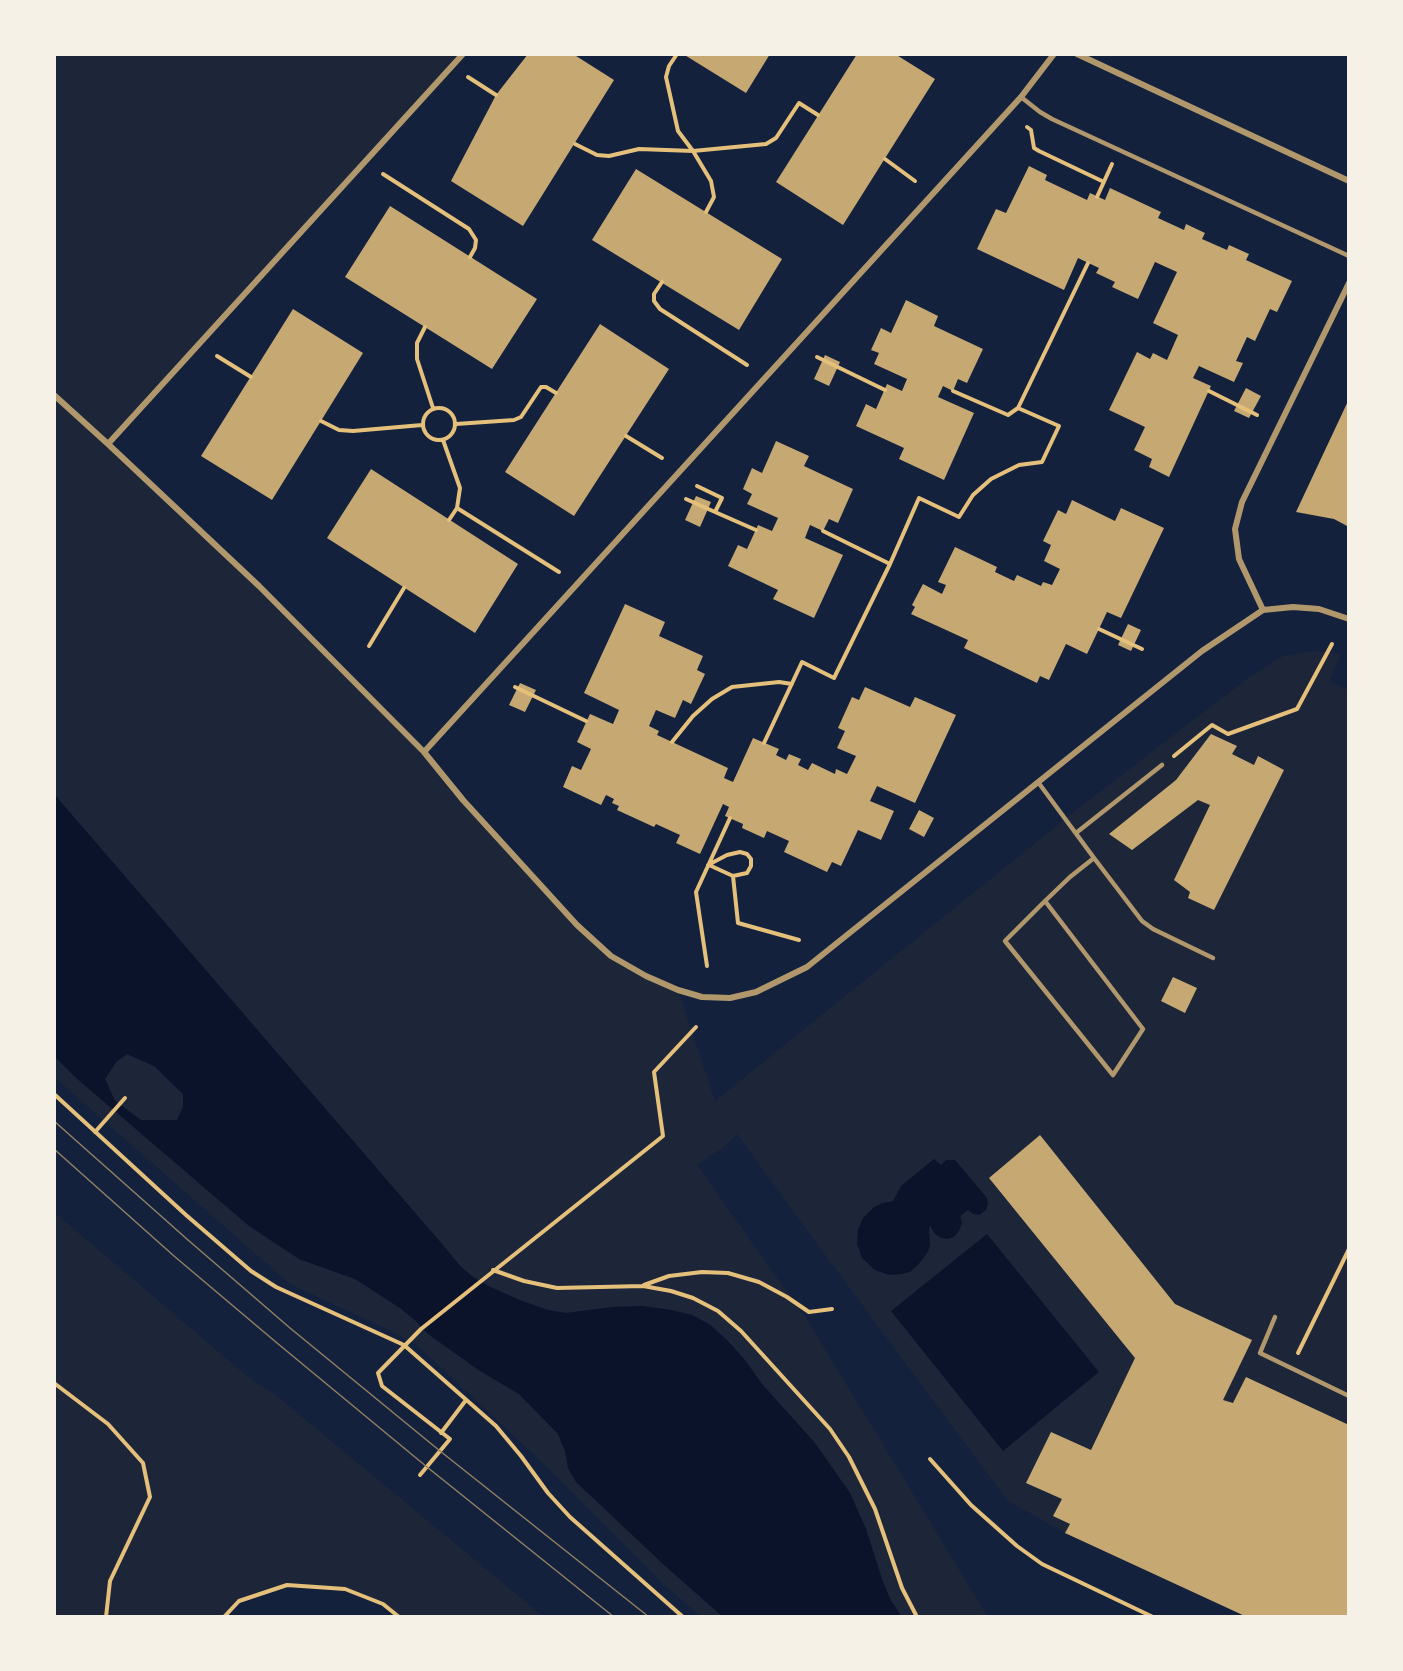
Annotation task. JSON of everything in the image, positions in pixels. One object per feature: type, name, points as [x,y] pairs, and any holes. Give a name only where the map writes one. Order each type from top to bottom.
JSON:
[{"type":"street","points":[[108,444],[463,54]]},
{"type":"street","points":[[424,752],[1021,97],[1054,54]]},
{"type":"street","points":[[1077,54],[1349,181]]},
{"type":"street","points":[[1263,610],[1239,559],[1235,529],[1242,502],[1349,283]]},
{"type":"street","points":[[54,395],[259,586],[424,752],[490,832],[577,925],[611,956],[646,976],[678,990],[702,997],[730,998],[756,992],[807,967],[1202,651],[1263,610],[1293,607],[1319,609],[1349,619]]},
{"type":"lane","points":[[1021,97],[1052,119],[1349,256]]},
{"type":"lane","points":[[1076,833],[1162,765]]},
{"type":"lane","points":[[1038,782],[1142,921],[1153,929],[1212,958]]},
{"type":"lane","points":[[1045,901],[1143,1029],[1113,1075],[1005,941],[1045,901],[1070,877],[1094,858]]},
{"type":"lane","points":[[1275,1317],[1260,1353],[1349,1396]]},
{"type":"path","points":[[677,54],[669,66],[666,77],[678,131],[711,181],[714,197],[706,212]]},
{"type":"path","points":[[464,75],[496,95]]},
{"type":"path","points":[[575,144],[597,155],[609,156],[639,149],[693,151],[766,144],[776,138],[799,103],[818,115]]},
{"type":"path","points":[[1027,126],[1034,148],[1104,182]]},
{"type":"path","points":[[1097,197],[1119,150]]},
{"type":"path","points":[[885,159],[915,181]]},
{"type":"path","points":[[383,174],[469,229],[476,240],[470,257]]},
{"type":"path","points":[[953,390],[1008,415],[1018,408],[1088,263]]},
{"type":"path","points":[[662,282],[654,294],[654,302],[660,309],[747,365]]},
{"type":"path","points":[[425,327],[417,343],[417,359],[433,408]]},
{"type":"path","points":[[217,356],[251,377]]},
{"type":"path","points":[[817,357],[885,390]]},
{"type":"path","points":[[456,424],[514,420],[521,417],[540,387],[546,387],[556,393]]},
{"type":"path","points":[[1209,391],[1257,415]]},
{"type":"path","points":[[433,408],[443,408],[452,414],[456,424],[452,434],[443,440],[434,440],[426,434],[422,425],[425,415],[433,408]]},
{"type":"path","points":[[764,743],[802,663],[834,678],[890,564],[919,498],[959,517],[973,495],[991,479],[1019,465],[1042,462],[1059,426],[1018,408]]},
{"type":"path","points":[[321,421],[339,430],[353,431],[422,425]]},
{"type":"path","points":[[626,436],[662,458]]},
{"type":"path","points":[[443,440],[460,488],[457,508],[449,520]]},
{"type":"path","points":[[697,486],[722,498],[715,512]]},
{"type":"path","points":[[686,499],[756,530]]},
{"type":"path","points":[[457,508],[559,572]]},
{"type":"path","points":[[823,531],[890,564]]},
{"type":"path","points":[[369,646],[404,588]]},
{"type":"path","points":[[1099,629],[1142,649]]},
{"type":"path","points":[[1162,765],[1212,725],[1228,734],[1297,709],[1332,644]]},
{"type":"path","points":[[672,742],[693,716],[712,699],[732,687],[779,682],[792,684]]},
{"type":"path","points":[[515,687],[586,721]]},
{"type":"path","points":[[707,966],[696,892],[730,818]]},
{"type":"path","points":[[740,852],[747,854],[751,866],[747,873],[733,876],[708,865],[727,855],[740,852]]},
{"type":"path","points":[[733,876],[738,923],[799,940]]},
{"type":"path","points":[[420,1475],[450,1439],[382,1386],[378,1373],[421,1329],[663,1136],[654,1072],[696,1028]]},
{"type":"path","points":[[54,1094],[186,1215],[252,1270],[276,1287],[404,1345],[496,1426],[548,1494],[570,1517],[683,1617]]},
{"type":"path","points":[[95,1132],[125,1098]]},
{"type":"path","points":[[1291,1368],[1349,1249]]},
{"type":"path","points":[[493,1270],[524,1281],[557,1288],[643,1286],[671,1291],[693,1298],[718,1311],[741,1331],[830,1429],[849,1457],[875,1509],[902,1588],[916,1617]]},
{"type":"path","points":[[643,1286],[669,1276],[702,1272],[728,1273],[759,1281],[809,1312],[832,1309]]},
{"type":"path","points":[[54,1383],[108,1424],[143,1463],[150,1497],[110,1581],[106,1617]]},
{"type":"path","points":[[441,1433],[466,1400]]},
{"type":"path","points":[[930,1460],[971,1505],[1017,1546],[1042,1564],[1153,1617]]},
{"type":"path","points":[[224,1617],[240,1601],[287,1585],[345,1589],[383,1604],[399,1617]]},
{"type":"shaded area","points":[[54,54],[463,54],[109,444],[259,586],[424,752],[577,925],[611,956],[678,990],[715,1101],[1075,811],[1248,678],[1283,656],[1314,651],[1341,654],[1329,682],[1349,689],[1349,1617],[1065,1533],[1007,1500],[737,1134],[724,1147],[697,1165],[809,1323],[988,1617],[902,1617],[891,1601],[866,1529],[850,1493],[815,1443],[762,1384],[727,1340],[709,1324],[692,1315],[642,1306],[566,1313],[548,1310],[488,1286],[472,1276],[461,1267],[54,794]]},
{"type":"shaded area","points":[[54,794],[461,1267],[472,1276],[488,1286],[548,1310],[566,1313],[642,1306],[692,1315],[709,1324],[727,1340],[762,1384],[815,1443],[850,1493],[866,1529],[883,1582],[891,1601],[902,1617],[723,1617],[576,1482],[568,1468],[565,1451],[558,1434],[519,1394],[480,1371],[428,1334],[400,1308],[355,1279],[299,1259],[249,1226],[75,1077],[54,1056]],"holes":[[[127,1054],[154,1066],[183,1094],[183,1107],[177,1120],[141,1120],[115,1101],[105,1079],[116,1062]]]},
{"type":"shaded area","points":[[127,1054],[154,1066],[183,1094],[184,1107],[177,1120],[141,1120],[115,1101],[105,1079],[116,1062]]},
{"type":"shaded area","points":[[54,1056],[75,1077],[299,1259],[355,1279],[400,1308],[428,1334],[480,1371],[519,1394],[558,1434],[565,1451],[568,1468],[663,1564],[723,1617],[702,1617],[663,1584],[546,1466],[417,1345],[290,1284],[54,1077]]},
{"type":"shaded area","points":[[934,1159],[941,1165],[946,1160],[955,1160],[987,1198],[986,1210],[979,1215],[968,1210],[960,1216],[962,1223],[959,1231],[954,1237],[947,1239],[935,1234],[930,1226],[928,1252],[910,1272],[889,1275],[875,1270],[862,1258],[857,1244],[858,1230],[863,1218],[874,1207],[893,1201],[901,1186]]},
{"type":"shaded area","points":[[54,1212],[247,1376],[278,1397],[544,1617],[399,1617],[383,1604],[345,1589],[287,1585],[240,1601],[224,1617],[54,1617]]},
{"type":"shaded area","points":[[987,1234],[1099,1372],[1003,1451],[891,1311]]},
{"type":"building","points":[[528,54],[573,54],[614,80],[523,226],[451,181],[496,95]]},
{"type":"building","points":[[683,54],[770,54],[746,93]]},
{"type":"building","points":[[857,54],[895,54],[935,79],[843,225],[776,182]]},
{"type":"building","points":[[1029,166],[1047,175],[1045,180],[1087,200],[1090,193],[1105,200],[1110,188],[1161,212],[1158,218],[1184,230],[1186,224],[1205,233],[1202,239],[1227,250],[1229,245],[1249,254],[1246,260],[1292,281],[1277,312],[1270,309],[1255,341],[1247,337],[1236,361],[1243,363],[1234,382],[1199,366],[1193,378],[1211,386],[1169,477],[1149,467],[1152,459],[1134,450],[1145,427],[1109,410],[1137,352],[1150,359],[1153,353],[1167,360],[1178,335],[1153,323],[1177,272],[1155,262],[1138,299],[1112,287],[1115,282],[1096,273],[1099,268],[1078,258],[1064,290],[977,249],[996,209],[1006,213]]},
{"type":"building","points":[[636,169],[782,259],[739,330],[592,240]]},
{"type":"building","points":[[390,206],[537,299],[492,369],[345,277]]},
{"type":"building","points":[[906,300],[938,316],[934,326],[983,349],[967,383],[958,379],[953,391],[943,386],[938,397],[974,413],[944,480],[899,459],[904,448],[856,426],[866,404],[876,409],[887,384],[902,391],[907,379],[874,364],[879,353],[871,350],[881,328],[891,333]]},
{"type":"building","points":[[293,309],[363,353],[272,500],[201,456]]},
{"type":"building","points":[[600,324],[669,369],[574,516],[505,472]]},
{"type":"building","points":[[825,355],[840,362],[829,386],[814,379]]},
{"type":"building","points":[[1246,388],[1261,396],[1249,418],[1234,411]]},
{"type":"building","points":[[1349,399],[1349,527],[1334,519],[1296,512]]},
{"type":"building","points":[[776,441],[809,456],[804,466],[853,489],[838,523],[829,519],[823,531],[810,525],[805,538],[843,555],[814,618],[773,599],[778,590],[728,566],[738,545],[747,549],[758,525],[772,531],[778,518],[747,504],[752,494],[743,489],[752,468],[762,473]]},
{"type":"building","points":[[371,469],[518,564],[475,633],[327,538]]},
{"type":"building","points":[[696,496],[711,502],[700,527],[685,520]]},
{"type":"building","points":[[1072,500],[1115,521],[1121,508],[1164,528],[1121,618],[1107,612],[1087,654],[1066,644],[1049,680],[1040,676],[1037,683],[964,648],[968,640],[911,614],[915,607],[912,605],[923,584],[942,594],[946,585],[938,582],[955,547],[997,567],[995,572],[1014,581],[1017,575],[1041,586],[1043,582],[1052,585],[1060,569],[1044,561],[1051,545],[1043,541],[1058,510],[1066,514]]},
{"type":"building","points":[[625,604],[665,622],[659,636],[703,656],[697,670],[705,674],[691,704],[683,700],[675,718],[656,710],[649,726],[659,731],[657,735],[728,768],[724,778],[733,782],[753,738],[779,749],[776,755],[786,760],[789,754],[801,759],[798,765],[808,770],[812,763],[835,774],[836,769],[847,774],[856,756],[837,748],[845,731],[838,728],[852,697],[859,700],[865,687],[910,707],[915,697],[956,715],[915,803],[877,786],[870,801],[894,811],[881,840],[858,830],[841,866],[832,862],[827,872],[784,852],[789,841],[767,831],[764,838],[742,828],[743,824],[725,816],[729,807],[723,804],[700,854],[676,843],[680,835],[656,824],[654,827],[617,810],[619,806],[612,803],[614,799],[606,795],[601,805],[563,787],[572,766],[581,770],[591,749],[577,742],[590,714],[613,724],[619,710],[584,693]]},
{"type":"building","points":[[1128,624],[1141,630],[1131,651],[1118,645]]},
{"type":"building","points":[[520,683],[536,690],[525,712],[509,705]]},
{"type":"building","points":[[1211,734],[1237,746],[1232,754],[1254,765],[1258,756],[1284,770],[1214,910],[1188,898],[1190,892],[1174,880],[1210,805],[1198,800],[1132,850],[1109,834],[1176,780]]},
{"type":"building","points":[[919,810],[934,818],[924,837],[909,829]]},
{"type":"building","points":[[1173,977],[1197,988],[1185,1013],[1161,1001]]},
{"type":"building","points":[[1040,1135],[1175,1304],[1252,1340],[1223,1400],[1233,1403],[1246,1377],[1349,1425],[1349,1617],[1247,1617],[1065,1533],[1070,1524],[1053,1516],[1062,1499],[1026,1483],[1051,1432],[1091,1450],[1135,1358],[989,1178]]},
{"type":"tram line","points":[[54,1121],[290,1328],[649,1617]]},
{"type":"tram line","points":[[54,1149],[174,1256],[277,1343],[614,1617]]}]
